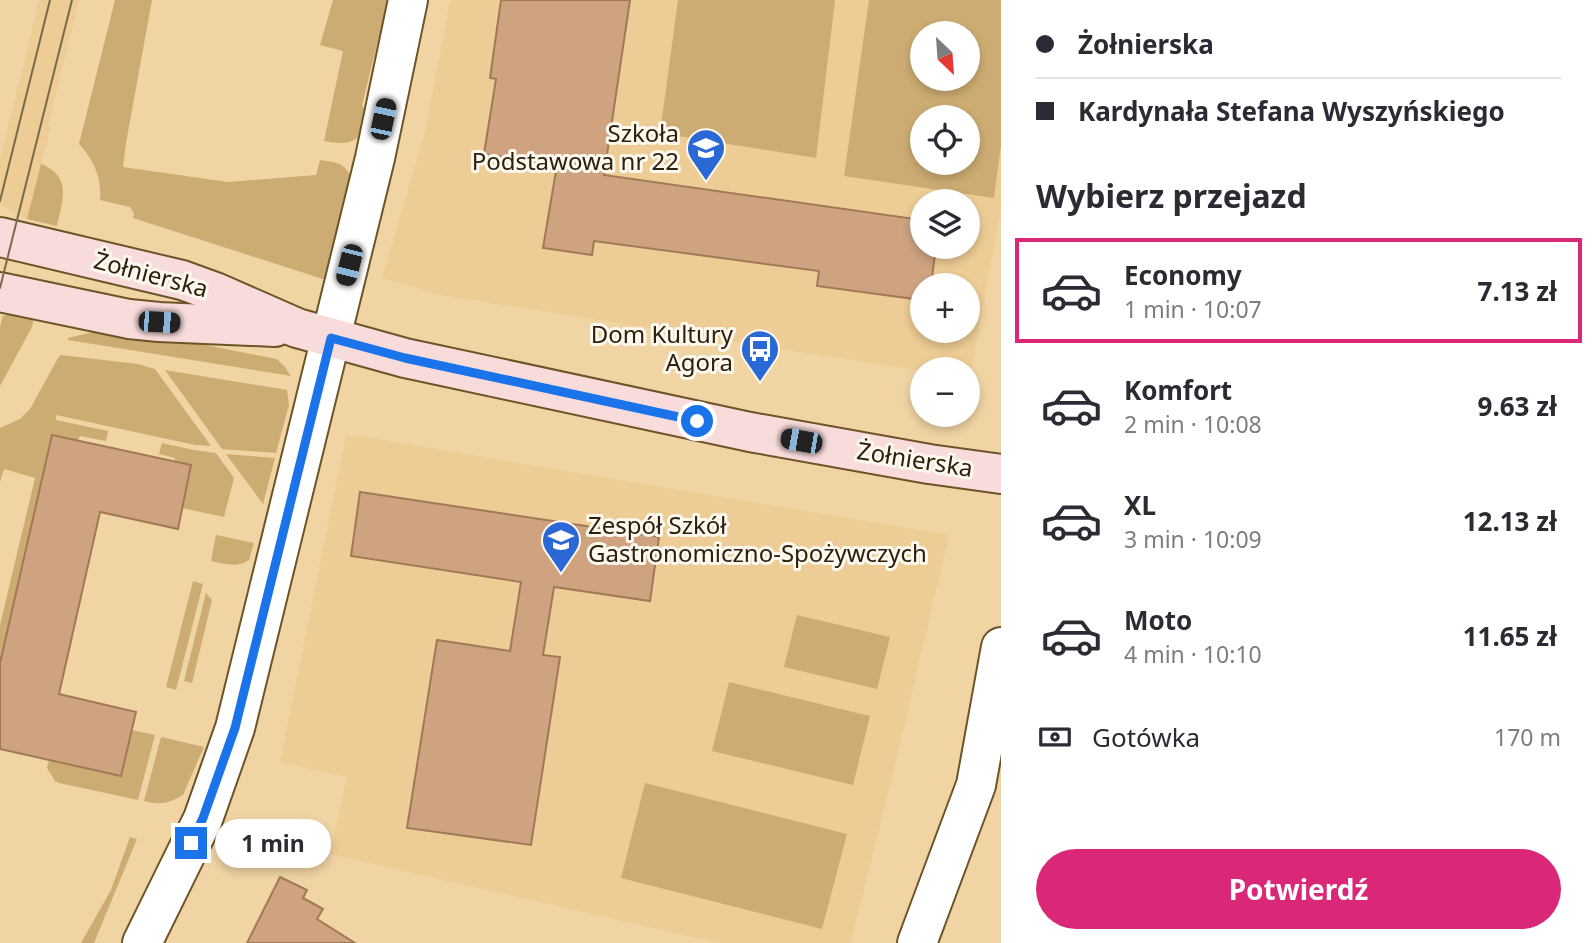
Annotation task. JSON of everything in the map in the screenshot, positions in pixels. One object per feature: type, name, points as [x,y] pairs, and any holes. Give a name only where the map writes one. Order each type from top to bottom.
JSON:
[{"type":"street","points":[[142,943],[203,818],[235,728],[314,333],[375,158],[408,0]]},
{"type":"street","name":"Żołnierska","points":[[0,237],[182,280],[314,333],[405,358],[750,432],[1001,474]]},
{"type":"street","name":"Żołnierska","points":[[0,292],[129,319],[314,333]]},
{"type":"street","points":[[917,943],[976,785],[1001,647]]},
{"type":"shaded area","points":[[39,0],[79,0],[27,219],[0,204],[0,160]]},
{"type":"shaded area","points":[[115,0],[152,0],[123,167],[228,182],[316,175],[320,160],[340,165],[347,170],[353,181],[326,280],[133,218],[130,207],[100,200],[100,184],[96,170],[79,144]]},
{"type":"shaded area","points":[[333,0],[388,0],[362,105],[366,116],[363,134],[345,143],[324,141],[343,51],[320,45]]},
{"type":"shaded area","name":"Szkoła Podstawowa nr 22","points":[[450,0],[1001,0],[1001,209],[980,323],[980,273],[910,273],[910,343],[976,343],[974,357],[910,357],[910,369],[441,295],[382,278],[425,132]]},
{"type":"shaded area","points":[[678,0],[835,0],[816,158],[660,133]]},
{"type":"shaded area","points":[[869,0],[1001,0],[1001,145],[994,198],[980,196],[980,189],[933,189],[844,176]]},
{"type":"shaded area","points":[[41,164],[51,169],[61,182],[63,198],[57,226],[27,219]]},
{"type":"shaded area","points":[[35,313],[32,327],[0,386],[0,327],[3,316]]},
{"type":"shaded area","points":[[114,327],[277,359],[291,376],[68,340]]},
{"type":"shaded area","points":[[61,355],[138,364],[155,369],[211,446],[195,445],[56,415],[56,420],[108,431],[106,441],[80,436],[78,441],[53,435],[0,663],[0,625],[35,478],[4,469],[0,482],[0,428],[20,419],[30,409]]},
{"type":"shaded area","points":[[165,370],[287,390],[289,405],[276,453],[222,449]]},
{"type":"shaded area","points":[[346,434],[949,535],[851,943],[719,943],[330,854],[347,777],[280,762]]},
{"type":"shaded area","points":[[162,443],[216,453],[234,478],[224,517],[182,508],[191,465],[159,454]]},
{"type":"shaded area","points":[[226,454],[275,458],[263,504]]},
{"type":"shaded area","points":[[216,535],[254,543],[249,560],[235,565],[211,561]]},
{"type":"shaded area","points":[[193,581],[203,584],[176,690],[166,687]]},
{"type":"shaded area","points":[[206,593],[212,600],[192,683],[184,681]]},
{"type":"shaded area","points":[[797,615],[890,637],[877,689],[784,667]]},
{"type":"shaded area","points":[[729,682],[870,716],[853,785],[712,751]]},
{"type":"shaded area","points":[[132,730],[155,735],[138,800],[59,783],[47,768],[49,760]]},
{"type":"shaded area","points":[[161,737],[204,747],[183,795],[168,802],[155,803],[144,801]]},
{"type":"shaded area","points":[[645,783],[847,834],[822,929],[621,878]]},
{"type":"shaded area","points":[[130,837],[137,839],[94,943],[81,943],[111,890]]},
{"type":"building","points":[[501,0],[630,0],[604,175],[910,218],[910,259],[934,259],[933,273],[910,273],[910,298],[817,286],[819,271],[594,241],[592,255],[543,248],[557,165],[484,154],[496,79],[490,78]]},
{"type":"building","points":[[52,435],[191,465],[178,529],[100,512],[59,694],[136,712],[121,776],[0,749],[0,663]]},
{"type":"building","points":[[360,492],[659,537],[650,601],[554,587],[543,655],[560,657],[531,845],[407,828],[437,640],[510,651],[521,582],[351,556]]},
{"type":"building","points":[[280,877],[307,890],[303,898],[323,909],[317,919],[355,943],[247,943]]},
{"type":"tram line","points":[[0,201],[50,0]]},
{"type":"tram line","points":[[0,288],[72,0]]},
{"type":"place","name":"Szkoła Podstawowa nr 22","points":[[706,182]]},
{"type":"place","name":"Dom Kultury Agora","points":[[760,383]]},
{"type":"place","name":"Zespół Szkół Gastronomiczno-Spożywczych","points":[[561,574]]},
{"type":"route","points":[[191,843],[203,818],[235,728],[331,338],[405,358],[697,421]]}]
